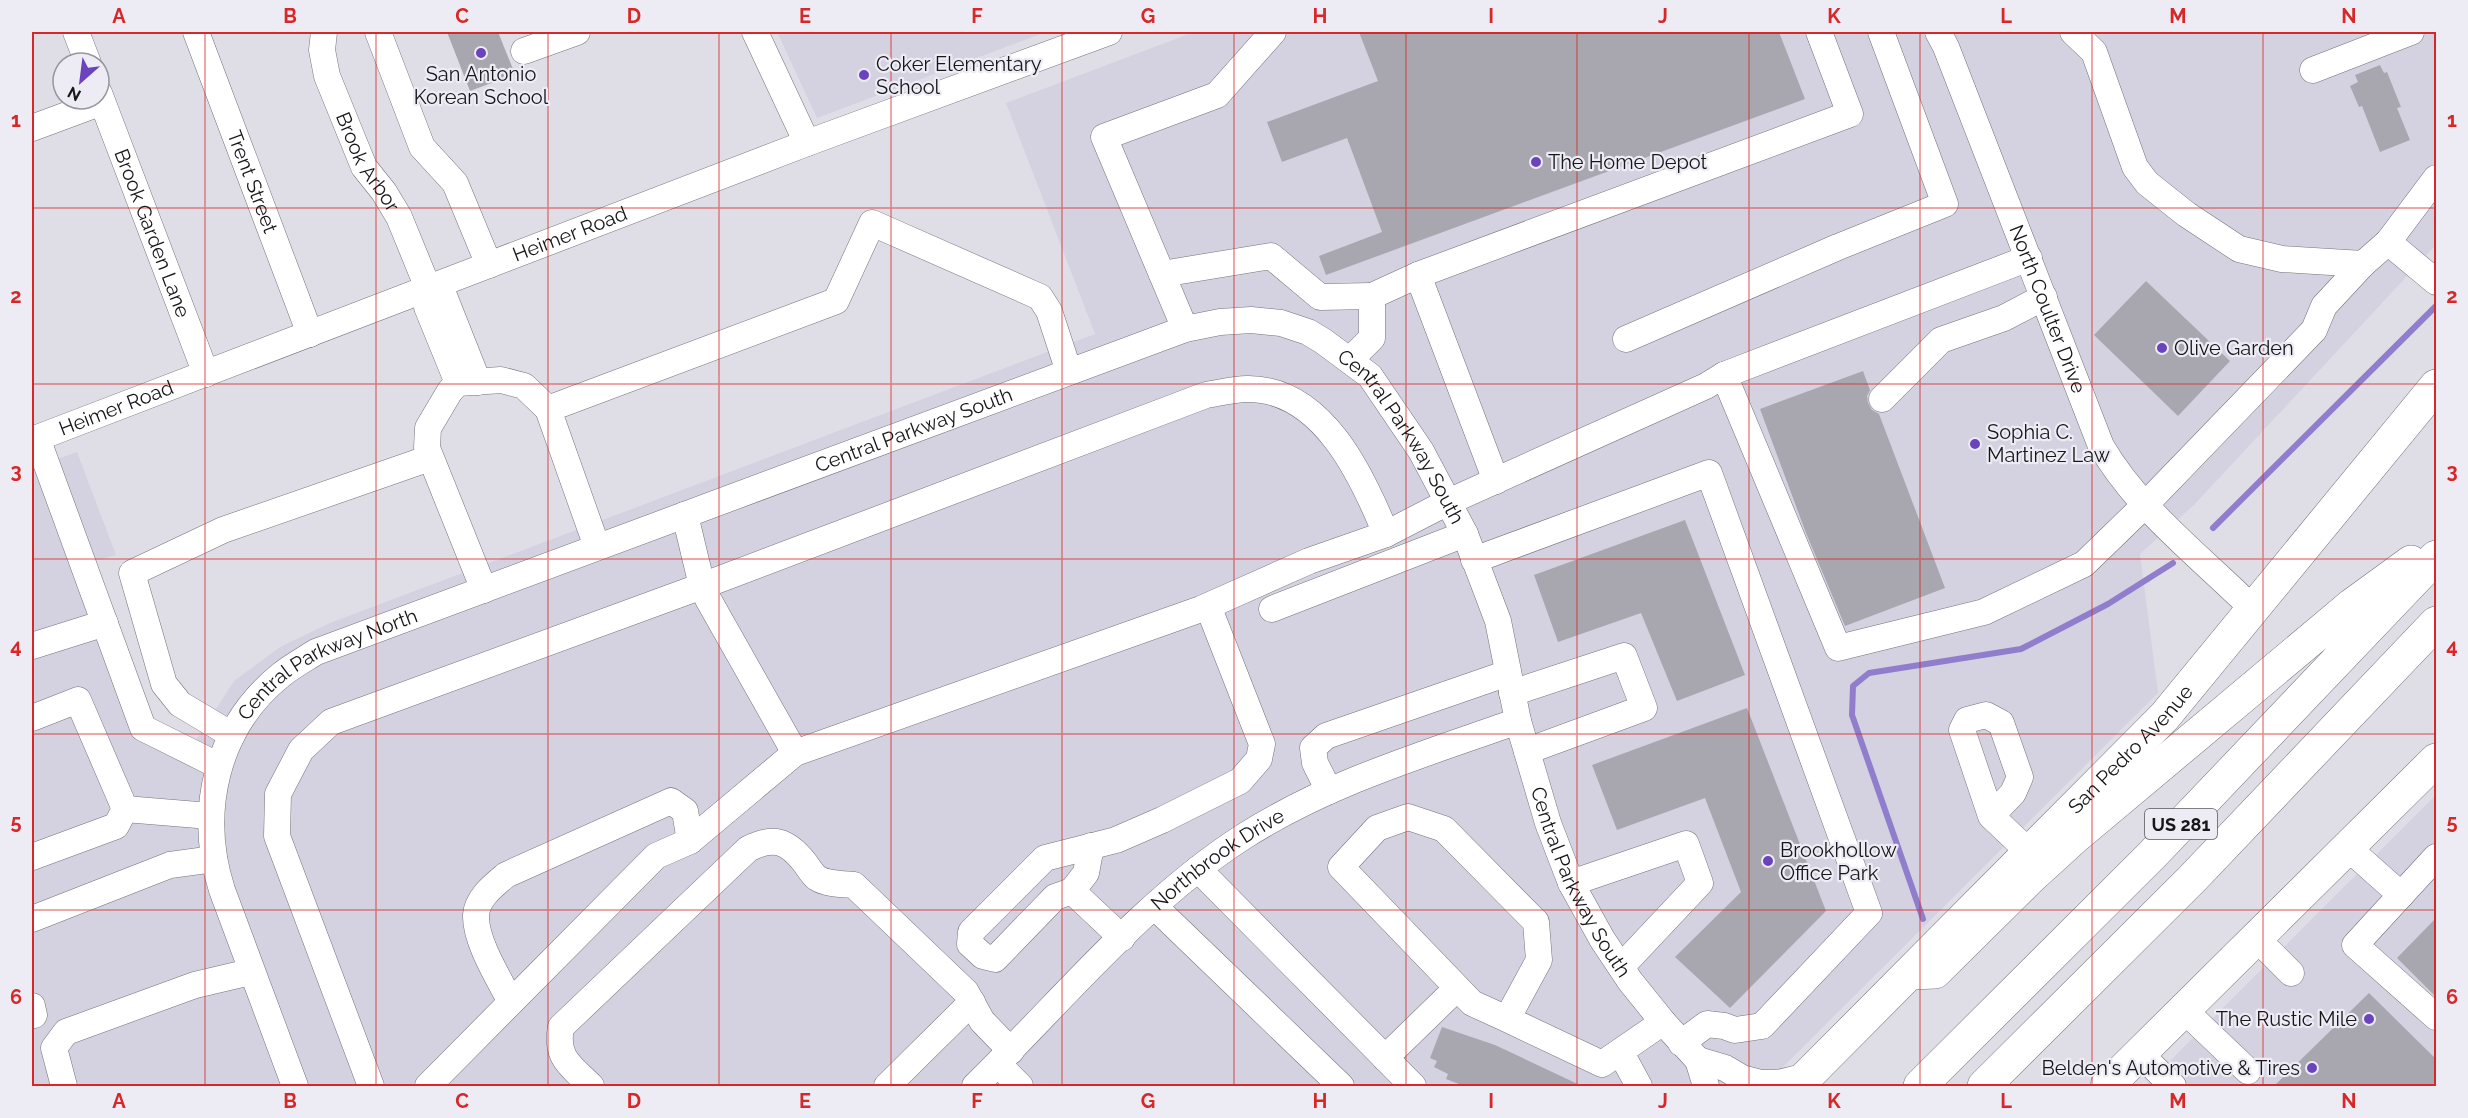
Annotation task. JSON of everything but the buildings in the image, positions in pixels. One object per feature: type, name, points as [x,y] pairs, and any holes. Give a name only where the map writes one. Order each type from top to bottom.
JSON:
[{"type":"main road","name":"San Pedro Avenue","points":[[1802,1081],[2165,716],[2436,386]]},
{"type":"main road","points":[[1911,973],[1935,972],[2075,837],[2352,605],[2436,543]]},
{"type":"main road","name":"US 281","points":[[1920,1086],[2153,854],[2436,557]]},
{"type":"main road","name":"US 281","points":[[1984,1086],[2199,871],[2436,623]]},
{"type":"main road","points":[[2107,1086],[2347,847],[2435,765]]},
{"type":"main road","points":[[2018,1086],[2064,1006]]},
{"type":"street","points":[[76,32],[83,51]]},
{"type":"street","name":"Trent Street","points":[[196,32],[310,334]]},
{"type":"street","name":"Brook Arbor","points":[[324,32],[322,50],[327,76],[352,140],[364,167],[384,192],[399,217],[428,288],[427,307],[468,383]]},
{"type":"street","points":[[378,32],[422,147],[455,183],[489,265]]},
{"type":"street","points":[[524,51],[577,32]]},
{"type":"street","points":[[755,32],[807,143]]},
{"type":"street","name":"Heimer Road","points":[[34,439],[807,143],[1066,39],[1109,32]]},
{"type":"street","points":[[1185,328],[1104,137],[1217,94],[1273,32]]},
{"type":"street","points":[[1162,274],[1271,256],[1320,297],[1372,296],[1419,275],[1850,114],[1820,32]]},
{"type":"street","points":[[1626,339],[1945,204],[1881,32]]},
{"type":"street","name":"North Coulter Drive","points":[[1938,32],[1946,47],[2102,446],[2116,472],[2254,610]]},
{"type":"street","points":[[2073,32],[2094,52],[2135,167],[2147,183],[2186,214],[2239,249],[2282,259],[2363,264]]},
{"type":"street","points":[[2313,70],[2411,32]]},
{"type":"street","points":[[32,128],[70,111]]},
{"type":"street","name":"Brook Garden Lane","points":[[106,111],[206,374]]},
{"type":"street","points":[[1724,375],[1838,648],[1984,612],[2085,564],[2314,330],[2324,306],[2363,264],[2388,242],[2436,178]]},
{"type":"street","points":[[548,409],[836,301],[872,223],[1040,297],[1049,311],[1069,372]]},
{"type":"street","points":[[2388,242],[2436,282]]},
{"type":"street","points":[[428,1086],[656,856],[690,841],[795,753],[1208,606],[1309,561],[1386,534],[1448,502],[1706,386],[1724,375],[2029,258]]},
{"type":"street","points":[[1419,275],[1496,480]]},
{"type":"street","points":[[1350,360],[1372,338],[1372,296]]},
{"type":"street","points":[[1882,399],[1941,340],[2004,318],[2044,297]]},
{"type":"street","name":"Central Parkway South","points":[[781,479],[1185,328],[1241,321],[1281,323],[1308,332],[1370,376],[1421,451],[1465,534],[1498,621],[1518,721],[1548,823],[1571,883],[1621,967],[1663,1023],[1690,1051],[1706,1086]]},
{"type":"street","points":[[484,590],[426,448],[428,428],[450,391],[468,383],[501,380],[524,386],[548,409],[597,548]]},
{"type":"street","points":[[371,1086],[277,836],[278,794],[301,750],[331,722],[702,586],[1206,395],[1247,389],[1276,393],[1310,412],[1336,438],[1372,498],[1386,534]]},
{"type":"street","points":[[34,439],[143,728],[219,766]]},
{"type":"street","points":[[232,735],[180,704],[165,684],[132,573],[223,530],[430,458]]},
{"type":"street","points":[[1474,560],[1709,473],[1869,913],[1762,1026],[1735,1030],[1690,1051]]},
{"type":"street","name":"Central Parkway North","points":[[295,1086],[250,972],[214,859],[210,816],[219,766],[232,735],[254,702],[282,674],[316,652],[781,479]]},
{"type":"street","points":[[685,515],[702,586],[795,753]]},
{"type":"street","points":[[1272,609],[1465,534]]},
{"type":"street","points":[[1091,846],[1086,873],[1072,891],[1055,897],[995,959],[983,956],[970,944],[971,932],[1045,858],[1091,846],[1116,840],[1162,820],[1240,781],[1259,759],[1262,744],[1208,606]]},
{"type":"street","points":[[32,646],[105,623]]},
{"type":"street","points":[[1329,791],[1315,762],[1313,748],[1326,736],[1510,683],[1624,656],[1644,708],[1527,751]]},
{"type":"street","points":[[32,718],[78,700],[125,809]]},
{"type":"street","name":"Northbrook Drive","points":[[975,1086],[1155,907],[1198,869],[1243,837],[1299,804],[1329,791],[1518,721]]},
{"type":"street","points":[[511,1002],[479,936],[476,914],[482,898],[493,886],[506,875],[672,801],[685,811],[690,841]]},
{"type":"street","points":[[125,809],[210,816]]},
{"type":"street","points":[[32,857],[116,826],[125,809]]},
{"type":"street","points":[[1991,816],[2029,852]]},
{"type":"street","points":[[1507,1019],[1539,960],[1536,922],[1444,829],[1408,817],[1377,828],[1341,867],[1472,1004],[1602,1064],[1663,1023]]},
{"type":"street","points":[[591,1086],[563,1058],[558,1043],[561,1027],[748,849],[764,841],[785,844],[795,850],[817,878],[854,885],[966,992],[1020,1086]]},
{"type":"street","points":[[1571,883],[1686,843],[1700,883],[1621,967]]},
{"type":"street","points":[[2347,847],[2401,895]]},
{"type":"street","points":[[2436,857],[2355,945],[2436,1017]]},
{"type":"street","points":[[32,919],[170,865],[214,859]]},
{"type":"street","points":[[1198,869],[1413,1086]]},
{"type":"street","points":[[1072,891],[1122,938]]},
{"type":"street","points":[[1155,907],[1341,1086]]},
{"type":"street","points":[[2256,938],[2290,973]]},
{"type":"street","points":[[64,1086],[54,1048],[66,1032],[195,985],[250,972]]},
{"type":"street","points":[[1385,1058],[1457,988]]},
{"type":"street","points":[[887,1086],[972,1002]]},
{"type":"street","points":[[2184,1010],[2248,1071]]},
{"type":"street","name":"Central Parkway South","points":[[1690,1051],[1761,1083],[1802,1081]]},
{"type":"street","points":[[1621,1053],[1639,1086]]},
{"type":"street","points":[[2140,1054],[2173,1086]]},
{"type":"shaded area","name":"Coker Elementary School","points":[[777,32],[1046,32],[817,118]]},
{"type":"shaded area","points":[[1194,32],[2436,32],[2436,245],[2194,505],[2140,554],[2158,693],[1764,1086],[32,1086],[32,468],[77,452],[116,555],[92,562],[148,719],[194,743],[234,681],[280,647],[330,623],[1095,334],[1006,103]]},
{"type":"shaded area","points":[[2436,795],[2436,1086],[2145,1086]]},
{"type":"waterway","points":[[2213,528],[2436,306]]},
{"type":"waterway","points":[[1923,919],[1852,715],[1853,686],[1869,673],[2021,649],[2108,604],[2173,563]]},
{"type":"place","name":"San Antonio Korean School","points":[[481,53]]},
{"type":"place","name":"Coker Elementary School","points":[[864,75]]},
{"type":"place","name":"The Home Depot","points":[[1536,162]]},
{"type":"place","name":"Olive Garden","points":[[2162,348]]},
{"type":"place","name":"Sophia C. Martinez Law","points":[[1975,444]]},
{"type":"place","name":"Brookhollow Office Park","points":[[1768,861]]},
{"type":"place","name":"The Rustic Mile","points":[[2369,1019]]},
{"type":"place","name":"Belden's Automotive & Tires","points":[[2312,1068]]}]
